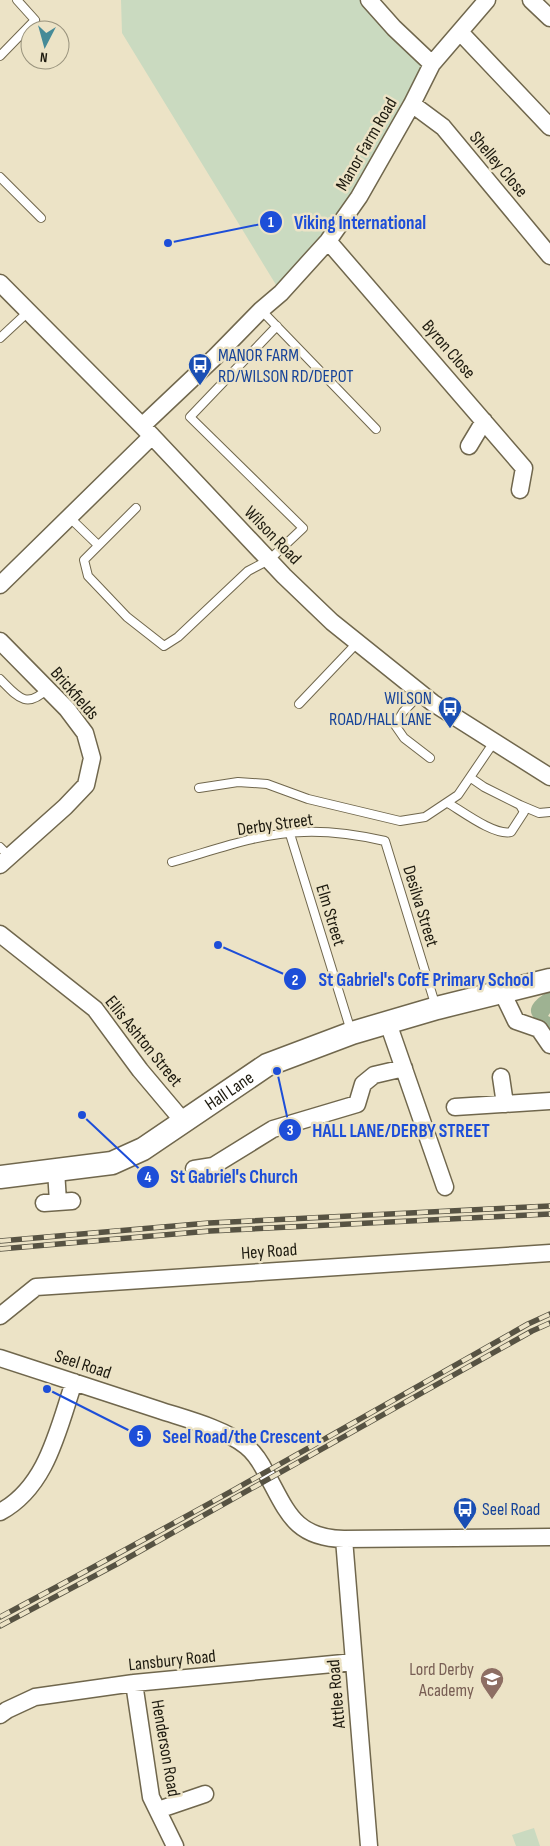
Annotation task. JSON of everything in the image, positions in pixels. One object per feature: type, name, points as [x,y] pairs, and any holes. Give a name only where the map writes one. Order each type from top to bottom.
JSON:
[{"type":"street","points":[[369,0],[394,28],[432,64]]},
{"type":"street","name":"Manor Farm Road","points":[[0,585],[69,517],[215,357],[281,292],[328,241],[359,197],[412,104],[432,64],[487,0]]},
{"type":"street","points":[[531,0],[550,18]]},
{"type":"street","points":[[460,32],[550,127]]},
{"type":"street","name":"Shelley Close","points":[[412,104],[443,127],[550,256]]},
{"type":"street","name":"Byron Close","points":[[328,241],[524,468],[520,490]]},
{"type":"street","name":"Wilson Road","points":[[0,283],[147,431],[269,560],[332,622],[421,693],[550,777]]},
{"type":"street","points":[[469,446],[484,420]]},
{"type":"street","name":"Brickfields","points":[[0,641],[67,709],[85,733],[92,758],[86,785],[65,807],[3,857]]},
{"type":"street","name":"Ellis Ashton Street","points":[[0,934],[95,1009],[140,1070],[183,1121]]},
{"type":"street","name":"Hall Lane","points":[[1,1175],[112,1163],[143,1149],[268,1064],[352,1033],[388,1024],[437,1008],[550,980]]},
{"type":"street","points":[[502,992],[516,1021],[539,1029],[550,1045]]},
{"type":"street","points":[[388,1024],[445,1187]]},
{"type":"street","points":[[194,1169],[213,1166],[273,1129],[357,1104],[364,1084],[374,1075],[404,1068]]},
{"type":"street","points":[[501,1077],[504,1104]]},
{"type":"street","points":[[455,1106],[550,1101]]},
{"type":"street","points":[[56,1170],[58,1202]]},
{"type":"street","name":"Hey Road","points":[[2,1311],[36,1286],[550,1253]]},
{"type":"street","name":"Seel Road","points":[[0,1358],[199,1424],[240,1442],[256,1456],[286,1510],[300,1526],[308,1532],[319,1536],[344,1539],[550,1537]]},
{"type":"street","points":[[0,1512],[15,1505],[31,1488],[45,1465],[74,1382]]},
{"type":"street","name":"Attlee Road","points":[[344,1539],[369,1846]]},
{"type":"street","name":"Lansbury Road","points":[[0,1715],[35,1697],[134,1683],[354,1662]]},
{"type":"street","name":"Henderson Road","points":[[134,1683],[151,1797],[175,1846]]},
{"type":"street","points":[[158,1810],[205,1794]]},
{"type":"lane","points":[[0,56],[35,20],[17,0]]},
{"type":"lane","points":[[0,177],[41,218]]},
{"type":"lane","points":[[261,310],[376,429]]},
{"type":"lane","points":[[0,338],[28,312]]},
{"type":"lane","points":[[136,508],[84,560],[88,576],[127,617],[164,646],[178,637],[248,571],[269,560],[303,528],[190,416],[277,326]]},
{"type":"lane","points":[[69,517],[98,545]]},
{"type":"lane","points":[[299,704],[357,643]]},
{"type":"lane","points":[[0,679],[22,699],[36,699],[47,689]]},
{"type":"lane","points":[[421,693],[403,712],[395,725],[404,738],[430,758]]},
{"type":"lane","points":[[199,788],[238,782],[267,784],[308,799],[400,821],[426,817],[458,795],[494,742]]},
{"type":"lane","points":[[471,778],[484,787],[520,805],[539,813],[550,812]]},
{"type":"lane","points":[[448,803],[493,829],[506,833],[512,832],[524,812],[520,805]]},
{"type":"lane","name":"Derby Street","points":[[172,862],[255,838],[303,832],[346,833],[385,840]]},
{"type":"lane","name":"Elm Street","points":[[290,834],[352,1033]]},
{"type":"lane","name":"Desilva Street","points":[[385,840],[437,1008]]},
{"type":"green space","points":[[121,0],[373,0],[432,64],[359,197],[281,293],[122,33]]},
{"type":"green space","points":[[550,991],[550,1013],[548,1016],[550,1017],[550,1031],[534,1018],[531,1010],[538,998]]},
{"type":"green space","points":[[534,1828],[540,1846],[516,1846],[512,1835]]},
{"type":"railway","points":[[0,1241],[209,1223],[550,1206]]},
{"type":"railway","points":[[0,1249],[210,1231],[550,1214]]},
{"type":"railway","points":[[0,1617],[199,1509],[528,1324],[550,1314]]},
{"type":"railway","points":[[0,1626],[117,1564],[532,1331],[550,1323]]},
{"type":"place","name":"Viking International","points":[[168,243]]},
{"type":"place","name":"MANOR FARM RD/WILSON RD/DEPOT","points":[[200,386]]},
{"type":"place","name":"WILSON ROAD/HALL LANE","points":[[450,729]]},
{"type":"place","name":"St Gabriel's CofE Primary School","points":[[218,945]]},
{"type":"place","name":"HALL LANE/DERBY STREET","points":[[277,1071]]},
{"type":"place","name":"St Gabriel's Church","points":[[82,1115]]},
{"type":"place","name":"Seel Road/the Crescent","points":[[47,1389]]},
{"type":"place","name":"Seel Road","points":[[465,1530]]},
{"type":"place","name":"Lord Derby Academy","points":[[492,1700]]}]
